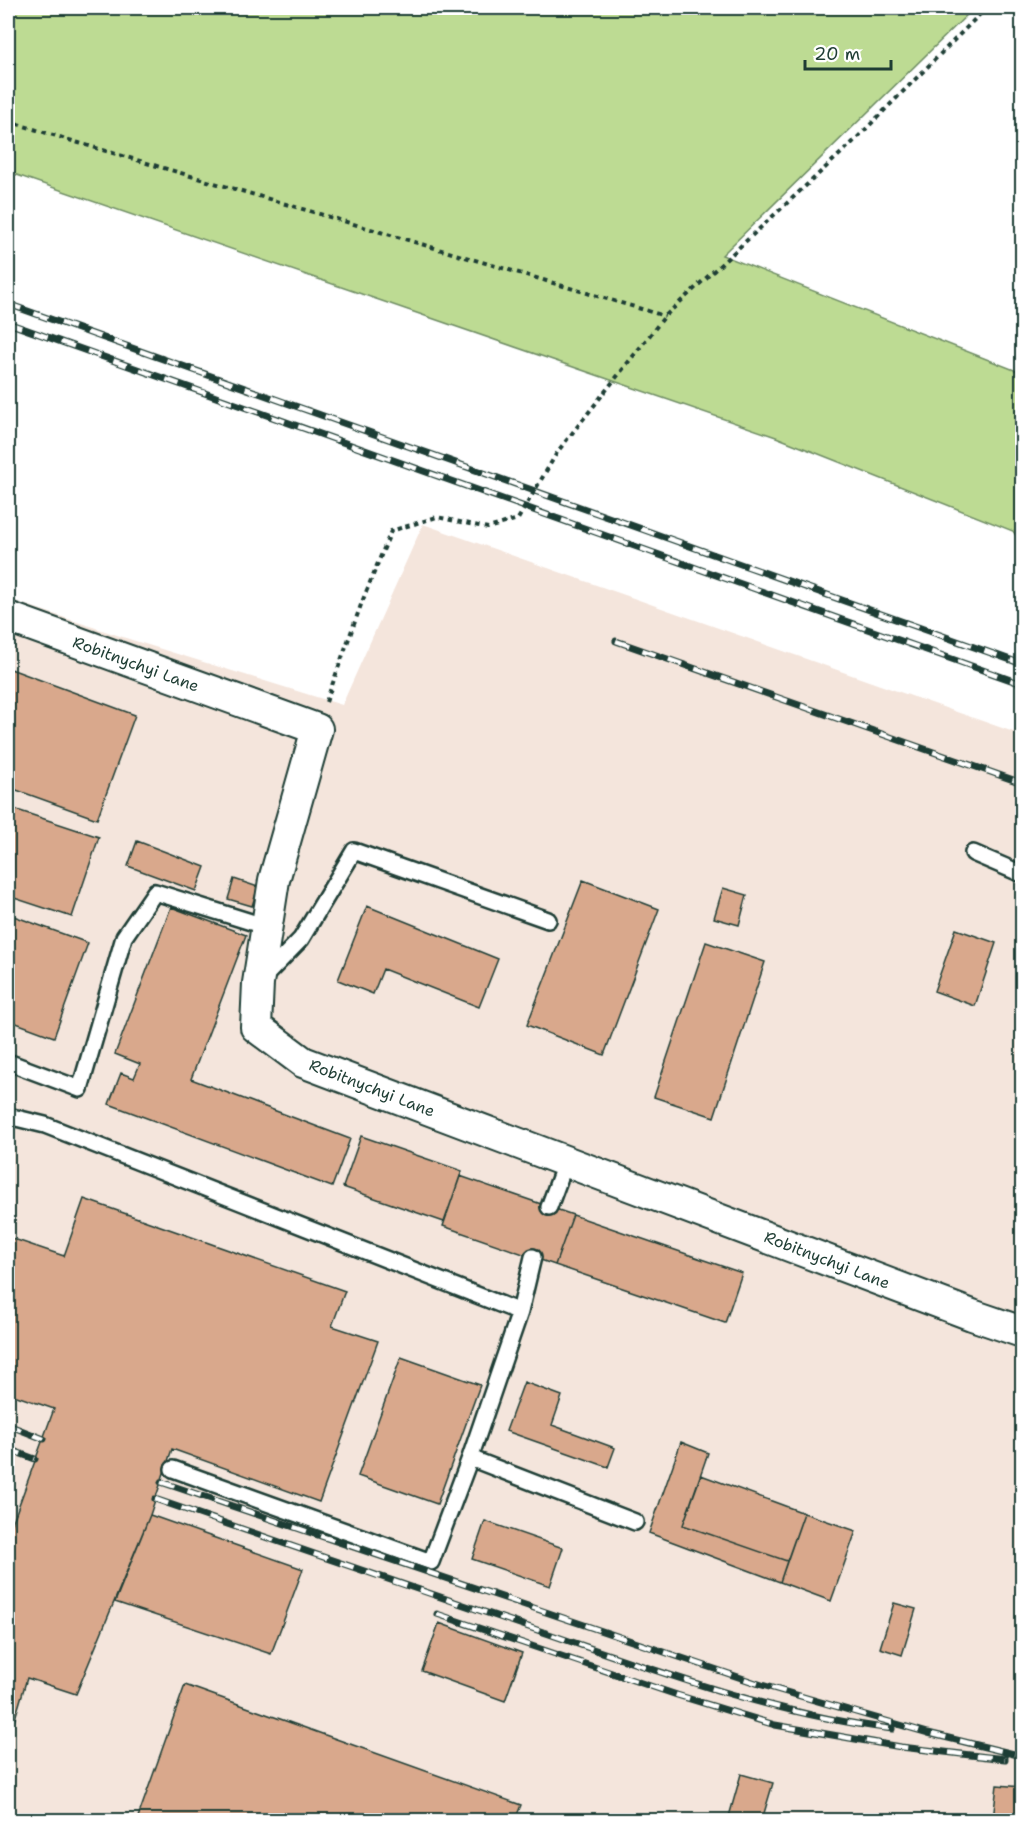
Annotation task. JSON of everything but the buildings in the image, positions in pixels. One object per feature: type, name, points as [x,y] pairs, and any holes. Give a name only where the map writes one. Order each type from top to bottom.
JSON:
[{"type":"street","name":"Robitnychyi Lane","points":[[8,617],[317,729],[274,880],[258,983],[256,1027],[303,1062],[972,1315],[1023,1332]]},
{"type":"lane","points":[[258,983],[301,939],[354,851],[548,920]]},
{"type":"lane","points":[[973,853],[1023,874]]},
{"type":"lane","points":[[8,1062],[80,1089],[124,937],[155,892],[267,927]]},
{"type":"lane","points":[[8,1116],[45,1125],[520,1312]]},
{"type":"lane","points":[[549,1207],[566,1161]]},
{"type":"lane","points":[[173,1469],[431,1562],[470,1458],[520,1312],[533,1257]]},
{"type":"lane","points":[[470,1458],[635,1522]]},
{"type":"path","points":[[317,729],[362,602],[391,531],[437,517],[488,528],[518,519],[558,451],[665,316],[852,143],[986,8]]},
{"type":"path","points":[[8,121],[665,316]]},
{"type":"shaded area","points":[[423,524],[1022,735],[1022,1820],[8,1820],[8,599],[342,705]]},
{"type":"green space","points":[[8,8],[974,8],[722,255],[1022,373],[1022,544],[1013,531],[776,437],[8,172]]},
{"type":"railway","points":[[8,304],[1022,664]]},
{"type":"railway","points":[[8,323],[1022,684]]},
{"type":"railway","points":[[616,641],[1022,783]]},
{"type":"railway","points":[[8,1425],[44,1439]]},
{"type":"railway","points":[[8,1449],[35,1459]]},
{"type":"railway","points":[[161,1482],[762,1685],[928,1733],[1022,1756]]},
{"type":"railway","points":[[155,1499],[717,1690],[805,1713],[892,1729]]},
{"type":"railway","points":[[437,1614],[677,1695],[775,1725],[901,1747],[1005,1759]]}]
